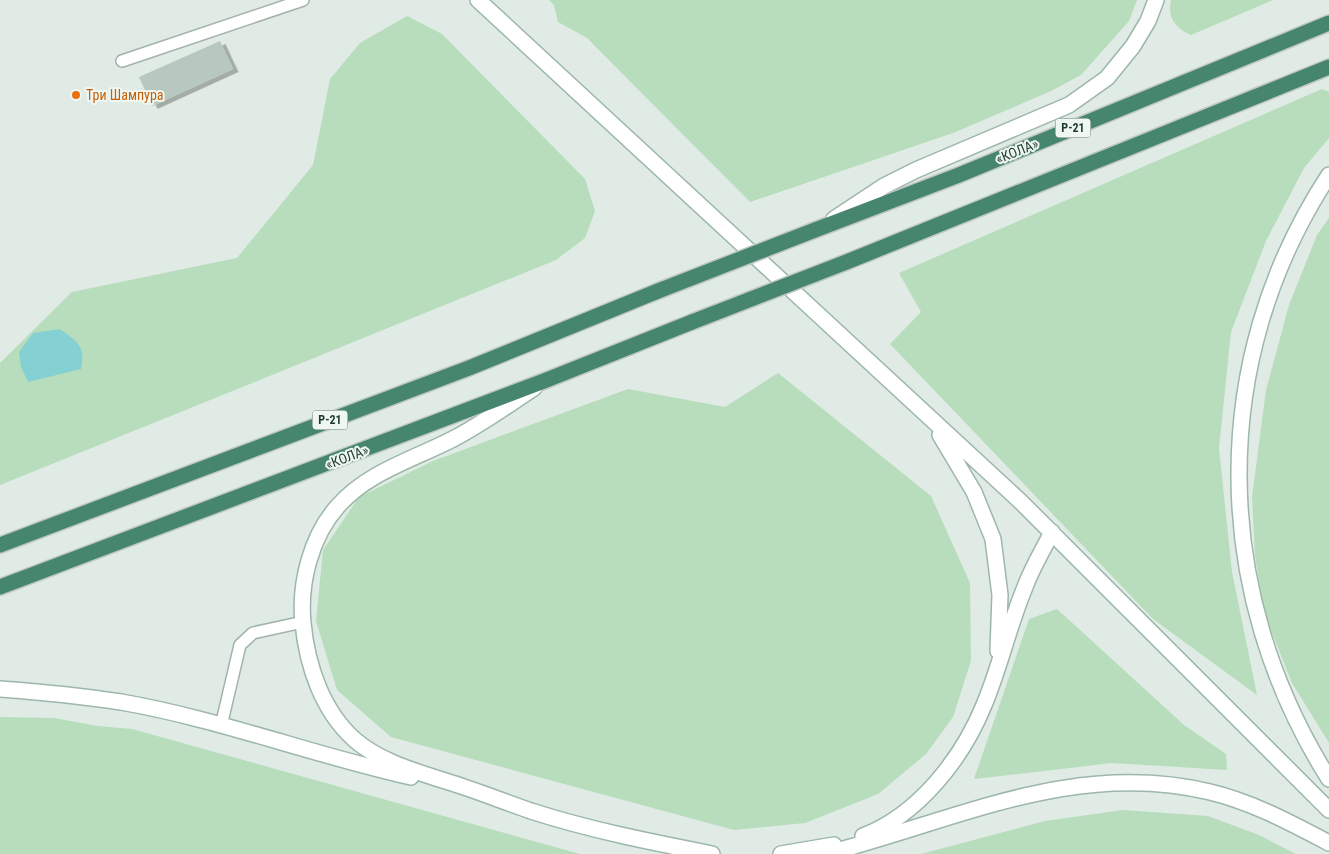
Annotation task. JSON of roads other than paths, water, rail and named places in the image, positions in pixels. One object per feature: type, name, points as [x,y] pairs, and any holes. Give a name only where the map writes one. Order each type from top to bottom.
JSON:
[{"type":"highway","name":"«КОЛА»","points":[[815,230],[968,171],[1329,23]]},
{"type":"highway","name":"«КОЛА»","points":[[0,587],[544,381],[1329,67]]},
{"type":"highway","name":"Р-21","points":[[0,545],[469,368],[658,291],[815,230]]},
{"type":"main road","points":[[478,0],[1052,532],[1329,810]]},
{"type":"main road","points":[[815,230],[884,186],[916,170],[1070,105],[1106,78],[1133,46],[1148,21],[1156,0]]},
{"type":"main road","points":[[1329,175],[1282,259],[1264,306],[1246,388],[1239,473],[1248,579],[1261,635],[1286,702],[1329,779]]},
{"type":"main road","points":[[544,381],[486,420],[453,439],[373,478],[338,506],[323,528],[312,551],[306,573],[303,622],[308,655],[320,690],[336,717],[354,739],[391,762],[532,811],[641,840],[712,854]]},
{"type":"main road","points":[[933,423],[974,492],[992,539],[1000,595],[996,670]]},
{"type":"main road","points":[[780,854],[827,848],[854,840],[881,827],[910,807],[937,781],[963,745],[984,707],[1025,587],[1052,532]]},
{"type":"main road","points":[[0,689],[121,702],[221,726],[366,767],[490,796]]},
{"type":"main road","points":[[825,854],[1005,799],[1063,788],[1116,782],[1150,782],[1211,792],[1259,809],[1329,843]]},
{"type":"lane","points":[[122,61],[303,0]]},
{"type":"lane","points":[[221,726],[240,645],[253,633],[303,622]]},
{"type":"water","points":[[60,329],[79,345],[82,354],[81,369],[28,382],[21,367],[19,352],[33,333]]},
{"type":"place","name":"Три Шампура","points":[[76,95]]}]
